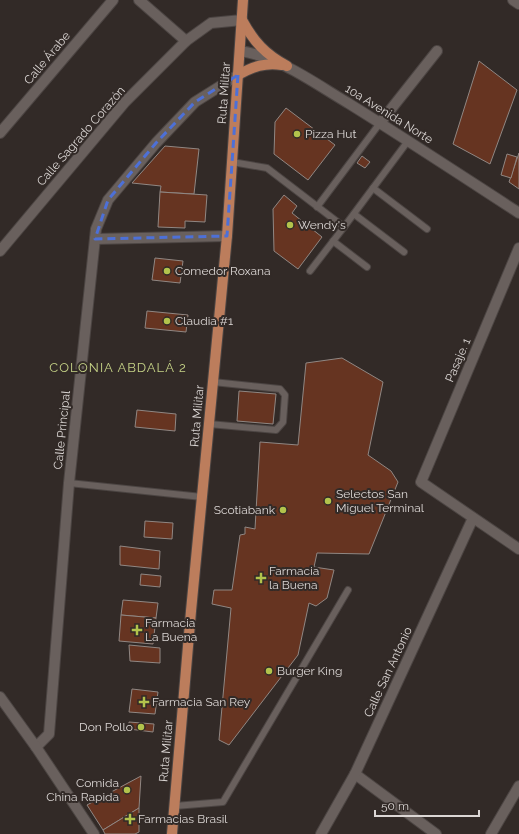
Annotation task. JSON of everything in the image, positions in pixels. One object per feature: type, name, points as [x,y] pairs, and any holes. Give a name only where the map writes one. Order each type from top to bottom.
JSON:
[{"type":"main road","name":"Ruta Militar","points":[[172,834],[227,236],[243,0]]},
{"type":"main road","points":[[242,20],[260,47],[272,58],[287,66]]},
{"type":"main road","points":[[238,75],[249,68],[261,65],[274,64],[287,66]]},
{"type":"street","name":"Calle Árabe","points":[[0,133],[113,0]]},
{"type":"street","points":[[139,0],[186,41]]},
{"type":"street","points":[[513,0],[519,4]]},
{"type":"street","name":"Calle Sagrado Corazón","points":[[0,252],[125,102],[186,41],[211,23],[242,20]]},
{"type":"street","name":"10a Avenida Norte","points":[[240,51],[256,53],[287,66],[380,123],[519,213]]},
{"type":"street","points":[[380,123],[437,51]]},
{"type":"street","name":"Calle Principal","points":[[36,747],[49,734],[69,483],[96,229],[108,200],[156,143],[195,102],[238,75]]},
{"type":"street","points":[[95,239],[227,236]]},
{"type":"street","name":"Pasaje. 1","points":[[473,518],[421,482],[519,248]]},
{"type":"street","points":[[473,518],[519,549]]},
{"type":"street","name":"Calle San Antonio","points":[[321,834],[355,774],[473,518]]},
{"type":"street","points":[[0,697],[36,747],[94,834]]},
{"type":"street","points":[[355,774],[436,834]]},
{"type":"street","points":[[491,834],[519,786]]},
{"type":"lane","points":[[317,207],[380,123]]},
{"type":"lane","points":[[310,271],[408,141]]},
{"type":"lane","points":[[232,162],[267,168],[344,226]]},
{"type":"lane","points":[[373,188],[427,229]]},
{"type":"lane","points":[[354,214],[404,252]]},
{"type":"lane","points":[[333,241],[367,267]]},
{"type":"lane","points":[[209,424],[276,430],[283,422],[285,395],[280,389],[213,382]]},
{"type":"lane","points":[[69,483],[202,497]]},
{"type":"lane","points":[[175,806],[222,802],[348,590]]},
{"type":"highlighted area","points":[[238,75],[227,236],[95,239],[108,200],[156,143],[195,102]]},
{"type":"building","points":[[479,61],[517,90],[490,164],[453,144]]},
{"type":"building","name":"Pizza Hut","points":[[286,108],[335,145],[308,180],[274,154],[275,122]]},
{"type":"building","points":[[165,146],[199,149],[194,194],[160,192],[161,186],[132,183]]},
{"type":"building","points":[[519,153],[519,189],[509,182]]},
{"type":"building","points":[[507,154],[517,157],[511,178],[501,175]]},
{"type":"building","points":[[362,156],[370,162],[365,168],[357,163]]},
{"type":"building","points":[[160,192],[207,195],[205,222],[185,221],[185,228],[158,227]]},
{"type":"building","name":"Wendy's","points":[[284,195],[297,206],[292,213],[322,237],[298,269],[274,251],[273,209]]},
{"type":"building","name":"Comedor Roxana","points":[[155,258],[183,261],[180,283],[152,280]]},
{"type":"building","name":"Claudia #1","points":[[147,311],[188,315],[186,332],[145,328]]},
{"type":"building","points":[[342,358],[383,382],[368,455],[391,471],[398,482],[369,554],[317,553],[314,567],[334,570],[327,598],[316,606],[309,603],[298,655],[229,745],[219,740],[231,608],[212,604],[214,590],[232,590],[240,535],[245,534],[245,527],[255,529],[260,442],[298,445],[306,363]]},
{"type":"building","points":[[239,391],[276,394],[273,424],[237,421]]},
{"type":"building","points":[[137,410],[176,414],[175,431],[135,427]]},
{"type":"building","points":[[145,521],[173,523],[172,539],[144,537]]},
{"type":"building","points":[[120,546],[160,551],[159,569],[120,565]]},
{"type":"building","points":[[141,574],[161,576],[160,587],[140,585]]},
{"type":"building","points":[[123,600],[158,603],[156,618],[121,615]]},
{"type":"building","name":"Farmacia La Buena","points":[[121,615],[156,618],[153,644],[119,641]]},
{"type":"building","points":[[129,645],[160,648],[160,663],[130,661]]},
{"type":"building","name":"Farmacia San Rey","points":[[132,689],[158,692],[155,714],[129,712]]},
{"type":"building","name":"Don Pollo","points":[[129,722],[154,724],[153,732],[129,729]]},
{"type":"building","name":"Comida China Rapida","points":[[141,776],[139,808],[103,830],[87,805]]},
{"type":"building","name":"Farmacias Brasil","points":[[139,808],[139,832],[135,834],[105,834],[103,830]]},
{"type":"place","name":"Pizza Hut","points":[[297,134]]},
{"type":"place","name":"Wendy's","points":[[290,225]]},
{"type":"place","name":"Comedor Roxana","points":[[167,271]]},
{"type":"place","name":"Claudia #1","points":[[167,321]]},
{"type":"place","name":"Selectos San Miguel Terminal","points":[[328,501]]},
{"type":"place","name":"Scotiabank","points":[[283,510]]},
{"type":"place","name":"Farmacia la Buena","points":[[261,578]]},
{"type":"place","name":"Farmacia La Buena","points":[[137,630]]},
{"type":"place","name":"Burger King","points":[[269,671]]},
{"type":"place","name":"Farmacia San Rey","points":[[144,702]]},
{"type":"place","name":"Don Pollo","points":[[141,727]]},
{"type":"place","name":"Comida China Rapida","points":[[127,790]]},
{"type":"place","name":"Farmacias Brasil","points":[[130,819]]},
{"type":"district","name":"COLONIA ABDALÁ 2","points":[[118,367]]}]
